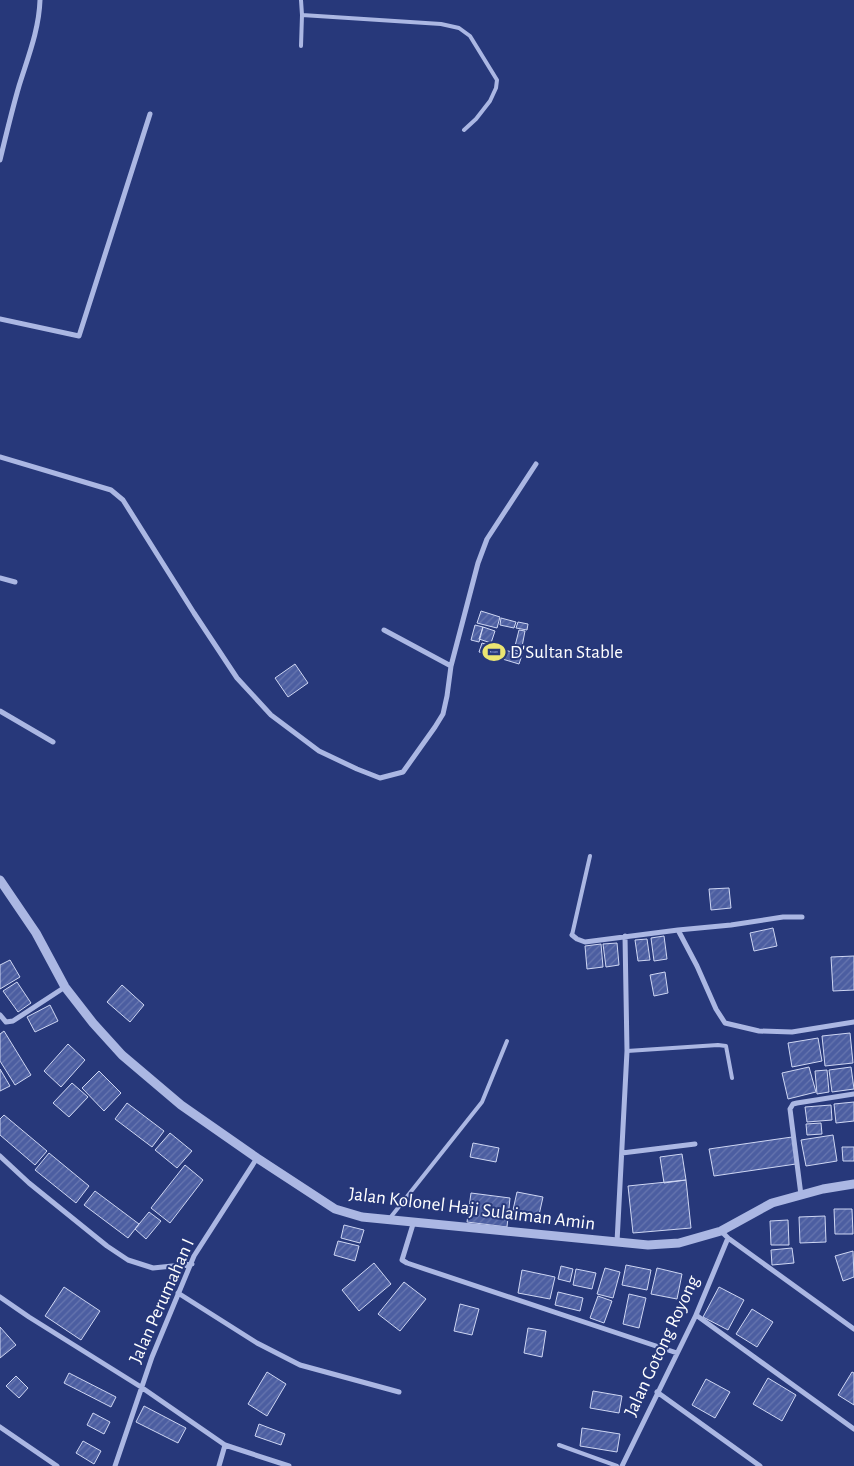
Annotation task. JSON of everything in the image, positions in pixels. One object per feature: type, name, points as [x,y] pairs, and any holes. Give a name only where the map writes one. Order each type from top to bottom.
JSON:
[{"type":"street","points":[[0,160],[19,86],[30,53],[39,14],[40,0]]},
{"type":"street","points":[[0,319],[79,336],[150,114]]},
{"type":"street","points":[[0,457],[111,490],[117,495],[128,508],[237,678],[271,715],[318,751],[380,778],[403,772],[443,714],[451,666],[478,563],[487,539],[536,464]]},
{"type":"street","points":[[0,578],[15,582]]},
{"type":"street","points":[[384,630],[451,666]]},
{"type":"street","points":[[0,711],[53,742]]},
{"type":"street","name":"Jalan Kolonel Haji Sulaiman Amin","points":[[1,884],[36,933],[65,986],[93,1023],[122,1055],[181,1105],[257,1158],[338,1210],[362,1217],[390,1218],[648,1245],[678,1243],[721,1231],[772,1203],[823,1189],[854,1184]]},
{"type":"street","points":[[572,935],[585,942],[783,917],[802,917]]},
{"type":"street","points":[[678,930],[697,966],[716,1009],[725,1023],[759,1031],[792,1032],[854,1022]]},
{"type":"street","points":[[617,1242],[627,1051],[626,936]]},
{"type":"street","points":[[0,1015],[6,1022],[12,1021],[65,986]]},
{"type":"street","points":[[801,1195],[791,1107],[797,1103],[854,1094]]},
{"type":"street","points":[[622,1153],[695,1144]]},
{"type":"street","points":[[0,1156],[29,1183],[106,1246],[128,1260],[141,1266],[153,1268],[192,1264]]},
{"type":"street","name":"Jalan Perumahan I","points":[[115,1466],[141,1387],[194,1256],[257,1158]]},
{"type":"street","points":[[414,1221],[402,1260],[407,1264],[677,1353]]},
{"type":"street","points":[[721,1231],[854,1329]]},
{"type":"street","name":"Jalan Gotong Royong","points":[[622,1466],[696,1315],[728,1238]]},
{"type":"street","points":[[178,1293],[257,1343],[300,1365],[399,1392]]},
{"type":"street","points":[[0,1297],[141,1387],[225,1445],[289,1466]]},
{"type":"street","points":[[696,1315],[854,1429]]},
{"type":"street","points":[[657,1392],[760,1466]]},
{"type":"street","points":[[0,1427],[57,1466]]},
{"type":"street","points":[[219,1466],[225,1445]]},
{"type":"lane","points":[[301,0],[301,46]]},
{"type":"lane","points":[[302,15],[441,24],[459,28],[470,36],[497,80],[496,88],[490,101],[464,130]]},
{"type":"lane","points":[[572,935],[590,856]]},
{"type":"lane","points":[[390,1218],[482,1102],[506,1041]]},
{"type":"lane","points":[[627,1051],[726,1046],[732,1078]]},
{"type":"lane","points":[[559,1445],[617,1466]]},
{"type":"building","points":[[481,611],[500,617],[497,628],[477,623]]},
{"type":"building","points":[[501,618],[516,622],[514,628],[500,625]]},
{"type":"building","points":[[518,622],[528,624],[527,630],[516,628]]},
{"type":"building","points":[[475,625],[483,627],[479,642],[471,640]]},
{"type":"building","points":[[483,627],[495,631],[491,643],[479,639]]},
{"type":"building","points":[[519,630],[525,631],[521,652],[514,650]]},
{"type":"building","points":[[482,643],[491,646],[489,655],[479,652]]},
{"type":"building","points":[[491,646],[522,655],[519,664],[489,655]]},
{"type":"building","points":[[295,664],[308,683],[288,697],[275,678]]},
{"type":"building","points":[[729,888],[731,908],[711,910],[709,889]]},
{"type":"building","points":[[773,928],[777,946],[754,951],[750,933]]},
{"type":"building","points":[[664,936],[667,959],[654,961],[651,938]]},
{"type":"building","points":[[647,939],[650,960],[638,961],[635,940]]},
{"type":"building","points":[[617,943],[619,965],[606,967],[603,944]]},
{"type":"building","points":[[601,944],[603,967],[587,969],[585,946]]},
{"type":"building","points":[[854,956],[854,990],[833,991],[831,957]]},
{"type":"building","points":[[10,960],[20,977],[0,989],[0,965]]},
{"type":"building","points":[[665,972],[668,993],[654,996],[650,975]]},
{"type":"building","points":[[17,982],[31,1003],[18,1012],[3,991]]},
{"type":"building","points":[[122,985],[144,1005],[130,1022],[107,1002]]},
{"type":"building","points":[[50,1005],[58,1021],[35,1032],[27,1017]]},
{"type":"building","points":[[4,1031],[31,1075],[15,1085],[0,1061],[0,1034]]},
{"type":"building","points":[[850,1033],[853,1063],[825,1066],[822,1036]]},
{"type":"building","points":[[818,1038],[822,1061],[792,1067],[788,1043]]},
{"type":"building","points":[[68,1044],[85,1060],[61,1087],[44,1071]]},
{"type":"building","points":[[809,1067],[816,1092],[788,1099],[782,1073]]},
{"type":"building","points":[[851,1067],[854,1089],[832,1092],[829,1070]]},
{"type":"building","points":[[0,1069],[10,1086],[0,1091]]},
{"type":"building","points":[[827,1070],[829,1092],[817,1094],[815,1071]]},
{"type":"building","points":[[99,1071],[121,1093],[104,1111],[82,1088]]},
{"type":"building","points":[[72,1083],[88,1097],[69,1117],[53,1103]]},
{"type":"building","points":[[854,1102],[854,1121],[836,1123],[834,1104]]},
{"type":"building","points":[[127,1103],[164,1131],[152,1147],[115,1119]]},
{"type":"building","points":[[831,1105],[832,1120],[807,1122],[805,1107]]},
{"type":"building","points":[[4,1115],[47,1151],[35,1165],[0,1135],[0,1119]]},
{"type":"building","points":[[821,1123],[822,1134],[807,1135],[806,1124]]},
{"type":"building","points":[[170,1133],[192,1151],[177,1168],[155,1150]]},
{"type":"building","points":[[833,1135],[837,1161],[806,1166],[801,1140]]},
{"type":"building","points":[[792,1137],[796,1164],[714,1176],[709,1149]]},
{"type":"building","points":[[473,1143],[499,1148],[496,1162],[470,1157]]},
{"type":"building","points":[[842,1147],[854,1147],[854,1161],[843,1161]]},
{"type":"building","points":[[49,1153],[89,1186],[76,1203],[35,1170]]},
{"type":"building","points":[[682,1154],[686,1180],[664,1183],[660,1157]]},
{"type":"building","points":[[185,1165],[203,1180],[170,1223],[151,1208]]},
{"type":"building","points":[[686,1180],[691,1228],[633,1233],[628,1186]]},
{"type":"building","points":[[95,1191],[139,1224],[128,1238],[84,1205]]},
{"type":"building","points":[[517,1192],[543,1197],[539,1215],[513,1210]]},
{"type":"building","points":[[471,1193],[510,1198],[507,1227],[467,1222]]},
{"type":"building","points":[[834,1209],[852,1209],[853,1234],[835,1234]]},
{"type":"building","points":[[149,1212],[161,1221],[146,1239],[135,1229]]},
{"type":"building","points":[[825,1216],[826,1242],[800,1243],[799,1217]]},
{"type":"building","points":[[788,1220],[789,1245],[771,1245],[770,1221]]},
{"type":"building","points":[[344,1225],[364,1230],[360,1243],[341,1238]]},
{"type":"building","points":[[338,1241],[359,1246],[355,1261],[334,1255]]},
{"type":"building","points":[[792,1248],[794,1263],[772,1265],[771,1250]]},
{"type":"building","points":[[853,1251],[854,1277],[843,1281],[835,1256]]},
{"type":"building","points":[[374,1263],[391,1284],[359,1311],[342,1290]]},
{"type":"building","points":[[626,1265],[651,1270],[647,1290],[622,1285]]},
{"type":"building","points":[[561,1266],[573,1269],[570,1282],[558,1279]]},
{"type":"building","points":[[605,1268],[620,1272],[613,1298],[597,1294]]},
{"type":"building","points":[[657,1268],[682,1274],[677,1299],[651,1294]]},
{"type":"building","points":[[576,1269],[596,1273],[592,1289],[573,1285]]},
{"type":"building","points":[[522,1270],[555,1277],[550,1299],[518,1293]]},
{"type":"building","points":[[404,1282],[426,1299],[400,1331],[378,1314]]},
{"type":"building","points":[[64,1287],[100,1311],[81,1340],[45,1316]]},
{"type":"building","points":[[719,1287],[744,1300],[728,1330],[703,1317]]},
{"type":"building","points":[[558,1292],[583,1298],[580,1311],[555,1305]]},
{"type":"building","points":[[629,1294],[646,1298],[639,1328],[623,1324]]},
{"type":"building","points":[[598,1296],[612,1301],[604,1323],[590,1318]]},
{"type":"building","points":[[460,1304],[479,1309],[472,1335],[454,1331]]},
{"type":"building","points":[[752,1309],[773,1322],[757,1347],[736,1334]]},
{"type":"building","points":[[0,1327],[16,1345],[0,1358]]},
{"type":"building","points":[[528,1328],[546,1331],[542,1357],[524,1353]]},
{"type":"building","points":[[267,1372],[286,1384],[267,1416],[248,1404]]},
{"type":"building","points":[[852,1372],[854,1373],[854,1405],[838,1395]]},
{"type":"building","points":[[69,1373],[116,1397],[111,1407],[64,1383]]},
{"type":"building","points":[[16,1376],[28,1388],[19,1398],[6,1386]]},
{"type":"building","points":[[768,1378],[796,1395],[782,1421],[753,1404]]},
{"type":"building","points":[[706,1379],[730,1392],[715,1418],[692,1405]]},
{"type":"building","points":[[593,1391],[622,1396],[619,1413],[590,1408]]},
{"type":"building","points":[[144,1406],[186,1428],[178,1443],[136,1422]]},
{"type":"building","points":[[93,1413],[110,1422],[104,1434],[87,1425]]},
{"type":"building","points":[[259,1424],[285,1434],[281,1445],[255,1436]]},
{"type":"building","points":[[582,1428],[620,1434],[617,1452],[580,1446]]},
{"type":"building","points":[[83,1441],[101,1451],[94,1464],[76,1453]]},
{"type":"place","name":"D'Sultan Stable","points":[[494,652]]}]
